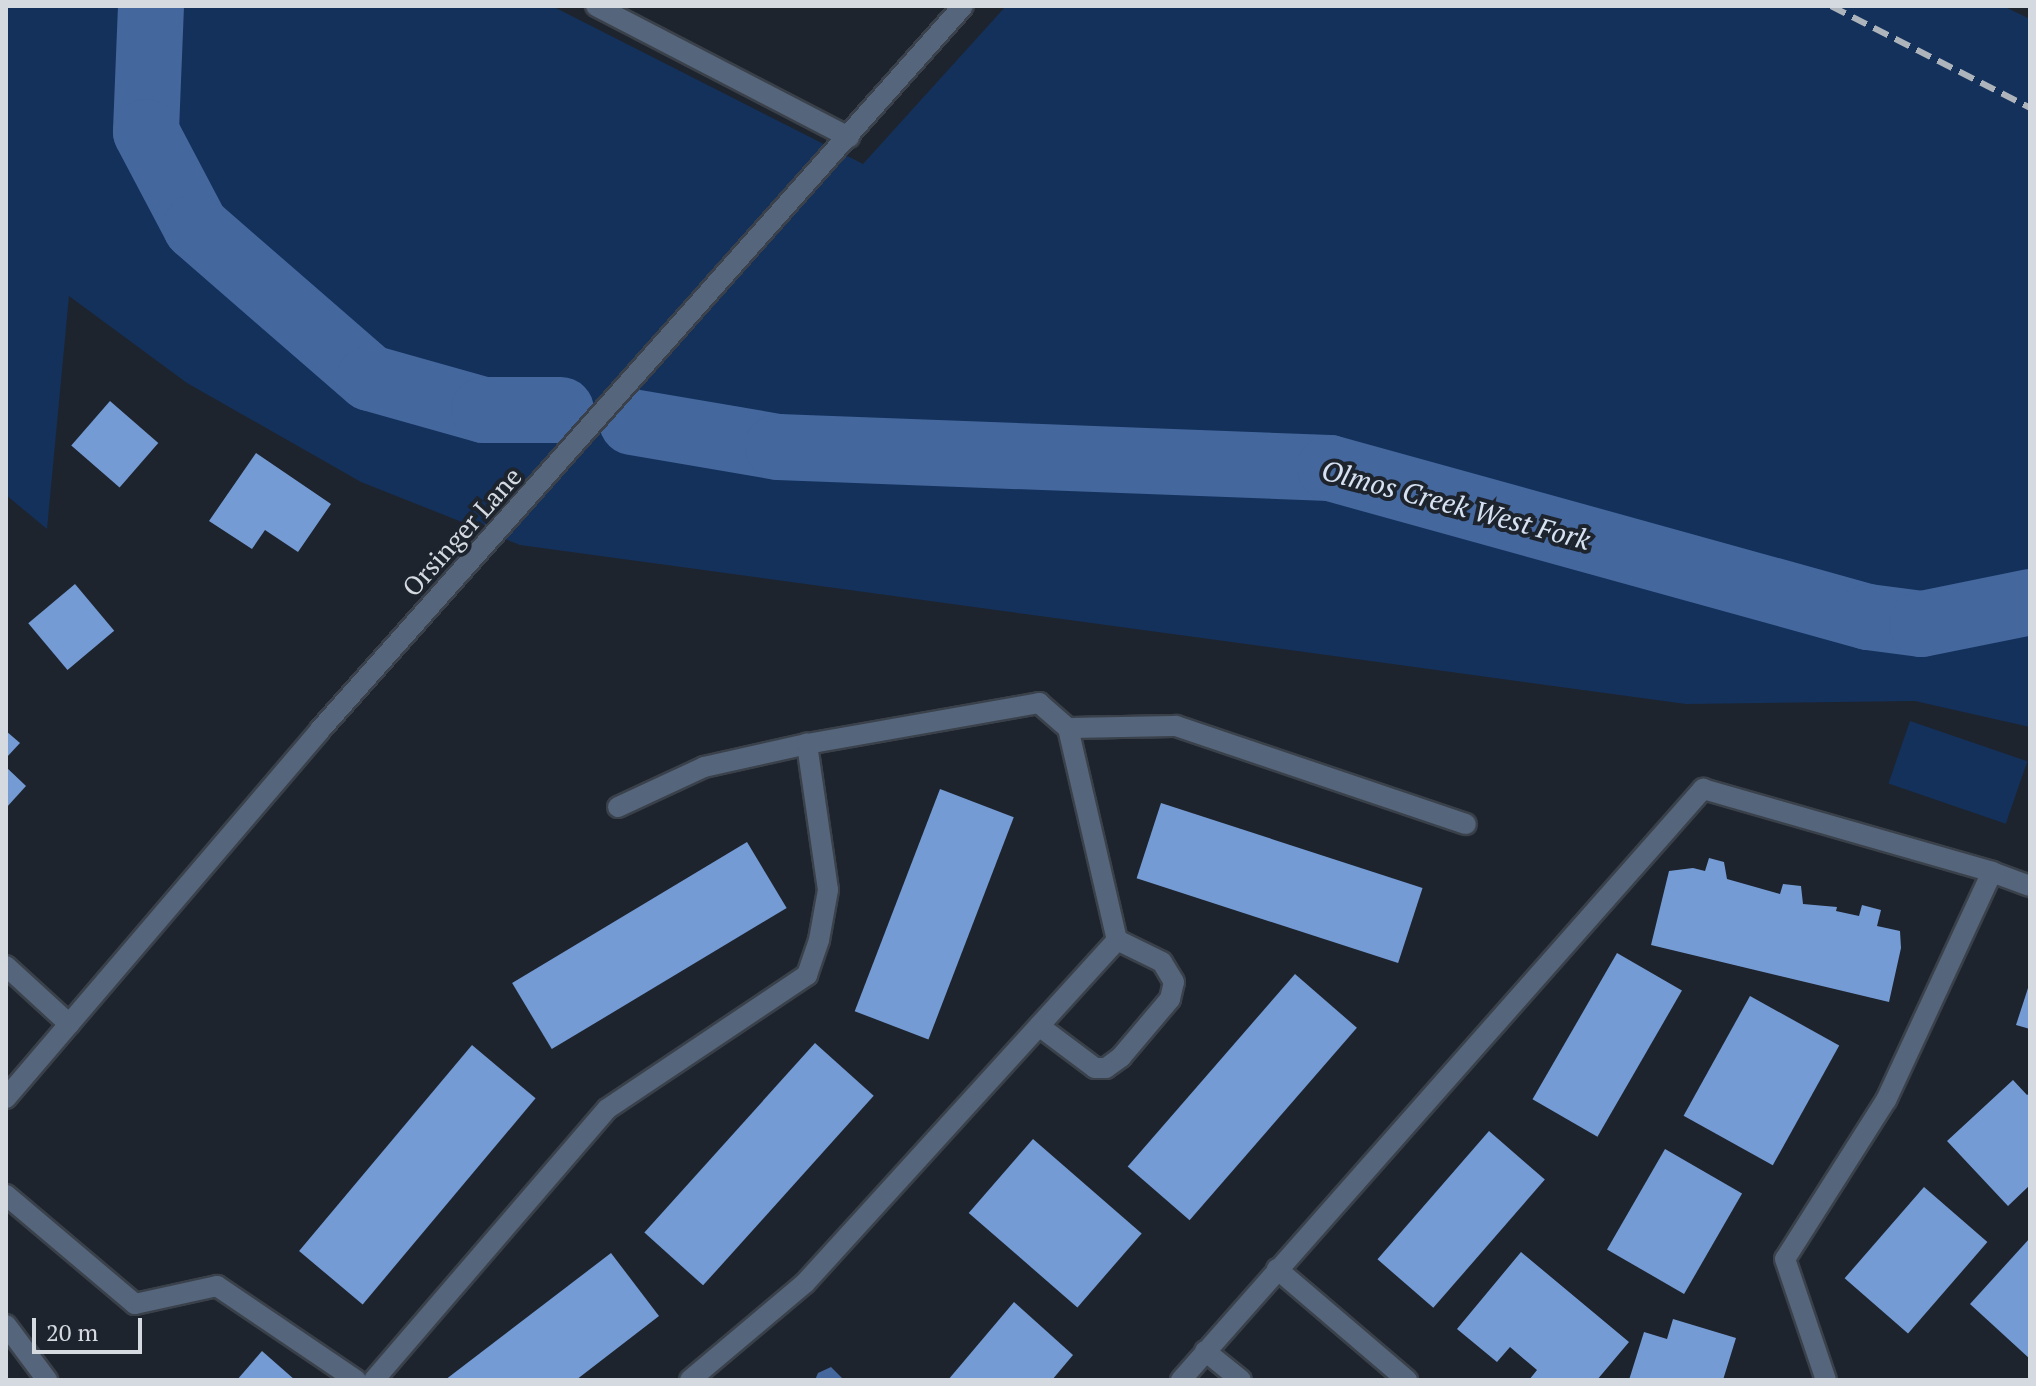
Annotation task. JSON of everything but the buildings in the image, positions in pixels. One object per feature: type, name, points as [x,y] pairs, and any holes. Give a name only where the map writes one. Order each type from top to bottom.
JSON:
[{"type":"street","points":[[596,6],[849,137]]},
{"type":"street","name":"Orsinger Lane","points":[[6,1098],[320,730],[963,6]]},
{"type":"street","points":[[618,807],[704,767],[807,744],[1039,703],[1068,728],[1117,940]]},
{"type":"street","points":[[1068,728],[1176,726],[1466,824]]},
{"type":"street","points":[[374,1380],[607,1109],[807,975],[819,940],[828,890],[807,744]]},
{"type":"street","points":[[1181,1380],[1703,789],[1992,872],[2030,886]]},
{"type":"street","points":[[1826,1380],[1785,1259],[1886,1100],[1992,872]]},
{"type":"street","points":[[690,1380],[805,1283],[1117,940]]},
{"type":"street","points":[[1039,1026],[1095,1068],[1106,1068],[1121,1057],[1170,999],[1174,982],[1162,962],[1117,940]]},
{"type":"street","points":[[6,966],[69,1024]]},
{"type":"street","points":[[6,1195],[135,1304],[217,1286],[356,1380]]},
{"type":"street","points":[[1277,1269],[1407,1380]]},
{"type":"street","points":[[6,1325],[47,1380]]},
{"type":"street","points":[[1205,1351],[1241,1380]]},
{"type":"shaded area","points":[[6,6],[552,6],[863,164],[1006,6],[2003,6],[2030,19],[2030,727],[1915,701],[1686,704],[520,545],[361,482],[187,383],[69,296],[47,529],[6,495]]},
{"type":"shaded area","points":[[1910,721],[2027,761],[2006,824],[1889,783]]},
{"type":"shaded area","points":[[831,1367],[844,1380],[815,1380],[818,1373]]},
{"type":"waterway","name":"Olmos Creek West Fork","points":[[151,6],[146,132],[196,227],[370,378],[484,410],[561,410]]},
{"type":"waterway","name":"Olmos Creek West Fork","points":[[632,422],[778,447],[1330,468],[1868,617],[1922,624],[2030,602]]},
{"type":"railway","points":[[1831,6],[2030,108]]}]
